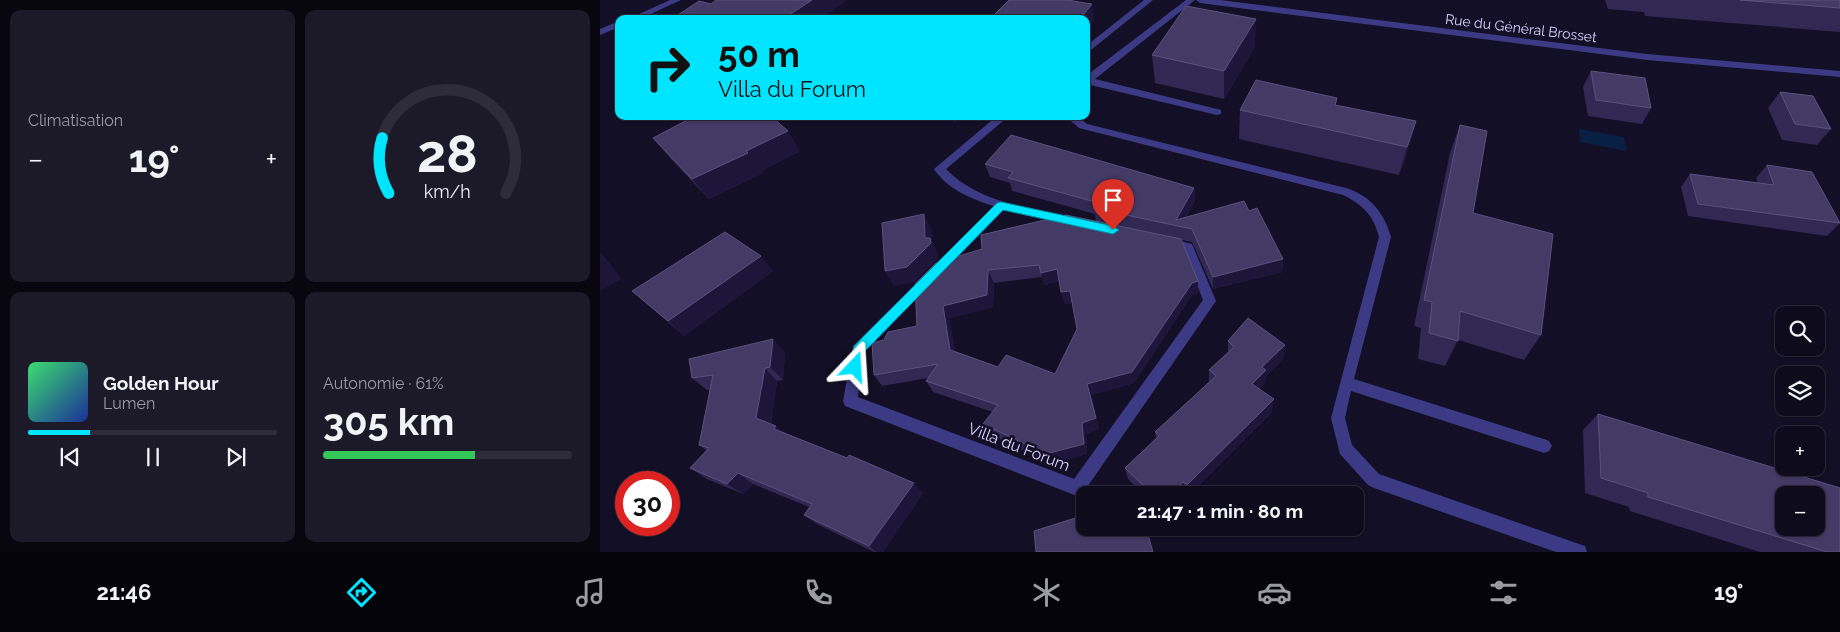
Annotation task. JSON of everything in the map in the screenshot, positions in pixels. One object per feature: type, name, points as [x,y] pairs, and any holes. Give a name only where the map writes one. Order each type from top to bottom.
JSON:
[{"type":"street","points":[[641,15],[677,0]]},
{"type":"street","points":[[1090,48],[1149,0]]},
{"type":"street","points":[[1090,78],[1191,0]]},
{"type":"street","name":"Rue du Général Brosset","points":[[1200,0],[1647,57],[1840,74]]},
{"type":"street","points":[[600,32],[615,26]]},
{"type":"street","points":[[1090,81],[1217,112]]},
{"type":"street","points":[[999,120],[939,169],[947,180],[1001,206],[1085,224]]},
{"type":"street","points":[[1075,120],[1083,126],[1346,192],[1358,197],[1372,208],[1378,214],[1385,237],[1338,418],[1345,449],[1374,480],[1579,552]]},
{"type":"street","name":"Villa du Forum","points":[[1001,206],[858,350],[850,401],[1077,488],[1210,301],[1188,247],[1151,239]]},
{"type":"street","points":[[1346,383],[1544,446]]},
{"type":"water","points":[[1579,129],[1624,137],[1626,151],[1580,142]]},
{"type":"building","points":[[716,0],[812,0],[789,15],[678,15],[699,1],[711,4]]},
{"type":"building","points":[[1009,0],[1067,0],[1092,4],[1083,15],[994,15]]},
{"type":"building","points":[[1740,0],[1840,0],[1840,8]]},
{"type":"building","points":[[1186,6],[1256,19],[1224,71],[1152,55]]},
{"type":"building","points":[[1591,71],[1645,78],[1651,108],[1596,100]]},
{"type":"building","points":[[1256,80],[1337,98],[1335,105],[1416,121],[1407,147],[1240,110]]},
{"type":"building","points":[[1780,92],[1813,96],[1831,129],[1795,124]]},
{"type":"building","points":[[687,120],[776,120],[788,131],[746,151],[748,153],[692,179],[653,138]]},
{"type":"building","points":[[1460,125],[1487,131],[1473,213],[1553,234],[1541,335],[1460,311],[1458,341],[1429,333],[1432,302],[1424,300]]},
{"type":"building","points":[[1011,135],[1194,188],[1176,220],[1244,201],[1249,211],[1257,208],[1283,259],[1213,277],[1192,229],[1093,208],[1106,205],[1008,178],[1013,172],[985,164]]},
{"type":"building","points":[[1767,165],[1812,172],[1840,223],[1698,204],[1690,174],[1774,185]]},
{"type":"building","points":[[924,214],[925,238],[930,238],[931,243],[907,267],[885,271],[882,223]]},
{"type":"building","points":[[1066,215],[1181,239],[1198,281],[1192,283],[1132,372],[1087,384],[1096,418],[1082,423],[1084,444],[1046,454],[983,424],[998,405],[926,381],[938,364],[874,375],[872,343],[884,340],[888,332],[917,326],[915,284],[936,263],[982,249],[981,235]],"holes":[[[1039,265],[1041,273],[1057,269],[1061,292],[1070,291],[1077,329],[1055,374],[1006,355],[998,367],[950,350],[943,306],[987,295],[988,270]]]},
{"type":"building","points":[[725,232],[761,256],[668,321],[632,291]]},
{"type":"building","points":[[1248,318],[1285,345],[1262,367],[1266,370],[1252,384],[1274,399],[1187,485],[1183,482],[1179,486],[1144,486],[1125,468],[1159,436],[1155,432],[1216,376],[1209,370],[1234,347],[1228,341]]},
{"type":"building","points":[[773,339],[770,367],[765,368],[756,418],[776,426],[774,429],[847,458],[849,455],[914,483],[869,546],[804,515],[812,504],[738,473],[727,484],[690,468],[709,448],[699,445],[713,375],[692,378],[689,359]]},
{"type":"building","points":[[1598,414],[1775,468],[1775,476],[1801,476],[1840,488],[1840,552],[1827,552],[1648,497],[1648,493],[1601,478]]},
{"type":"building","points":[[1076,518],[1076,536],[1148,536],[1153,552],[1036,552],[1034,531]]},
{"type":"route","points":[[855,367],[858,350],[1001,206],[1113,230]]}]
